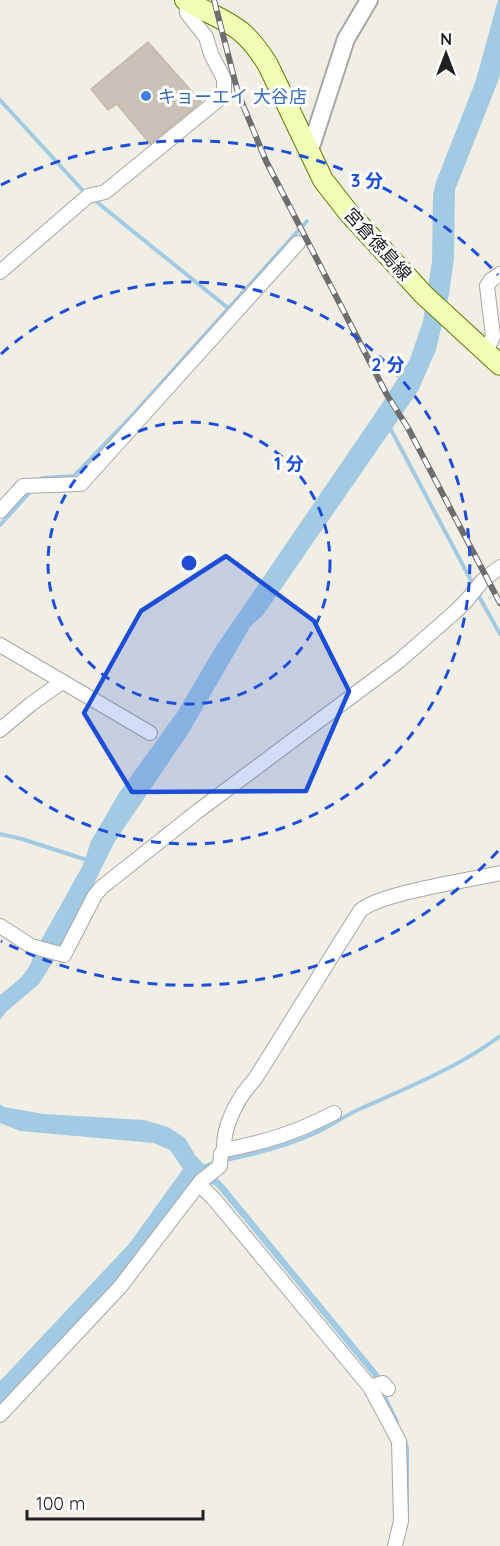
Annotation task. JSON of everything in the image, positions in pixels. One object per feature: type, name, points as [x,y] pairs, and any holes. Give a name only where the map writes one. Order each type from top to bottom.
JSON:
[{"type":"main road","name":"宮倉徳島線","points":[[186,0],[230,22],[257,47],[268,65],[323,180],[348,212],[424,295],[493,359]]},
{"type":"street","points":[[0,272],[88,196],[105,192],[224,95],[224,79],[211,54],[206,37],[188,13],[186,0]]},
{"type":"street","points":[[309,153],[346,39],[369,0]]},
{"type":"street","points":[[0,511],[23,486],[81,484],[298,243]]},
{"type":"street","points":[[493,359],[493,336],[487,286],[500,274]]},
{"type":"street","points":[[0,926],[36,947],[64,955],[102,887],[198,811],[399,661],[454,612],[496,569]]},
{"type":"street","points":[[0,645],[150,733]]},
{"type":"street","points":[[0,730],[30,704],[62,682]]},
{"type":"street","points":[[0,1415],[120,1287],[213,1168],[228,1124],[246,1089],[255,1079],[360,911],[380,900],[412,891],[500,873]]},
{"type":"street","points":[[213,1168],[261,1143],[302,1130],[334,1113]]},
{"type":"street","points":[[213,1168],[214,1199],[377,1386],[400,1446],[401,1521],[395,1546]]},
{"type":"highlighted area","points":[[226,556],[314,621],[349,691],[306,791],[132,792],[84,713],[141,611]]},
{"type":"water","points":[[498,0],[500,0],[500,76],[455,190],[454,259],[449,294],[436,350],[418,391],[263,615],[250,627],[189,732],[114,843],[65,942],[39,984],[6,1012],[0,1020],[0,995],[22,977],[29,966],[83,865],[91,841],[119,793],[178,711],[215,648],[410,359],[423,321],[432,261],[433,194],[476,80]]},
{"type":"water","points":[[0,1104],[4,1107],[44,1114],[144,1120],[168,1127],[185,1138],[195,1155],[224,1185],[380,1375],[379,1377],[375,1379],[216,1186],[197,1178],[126,1271],[0,1405],[0,1381],[129,1244],[183,1169],[170,1150],[154,1143],[20,1131],[0,1123]]},
{"type":"building","name":"キョーエイ 大谷店","points":[[148,42],[201,102],[150,144],[117,104],[108,110],[91,89]]},
{"type":"waterway","points":[[0,100],[87,195]]},
{"type":"waterway","points":[[93,199],[228,308]]},
{"type":"waterway","points":[[39,482],[42,478],[74,476],[130,418],[307,221]]},
{"type":"waterway","points":[[389,426],[474,586]]},
{"type":"waterway","points":[[0,525],[32,490]]},
{"type":"waterway","points":[[477,593],[500,634]]},
{"type":"waterway","points":[[0,834],[90,861]]},
{"type":"waterway","points":[[225,1160],[270,1150],[313,1134],[356,1111],[451,1067],[500,1036]]},
{"type":"waterway","points":[[203,1167],[218,1161]]},
{"type":"waterway","points":[[382,1391],[397,1422]]},
{"type":"waterway","points":[[405,1440],[407,1519]]},
{"type":"railway","points":[[214,0],[238,93],[266,161],[387,395],[408,428],[500,603]]},
{"type":"place","name":"キョーエイ 大谷店","points":[[146,96]]}]
